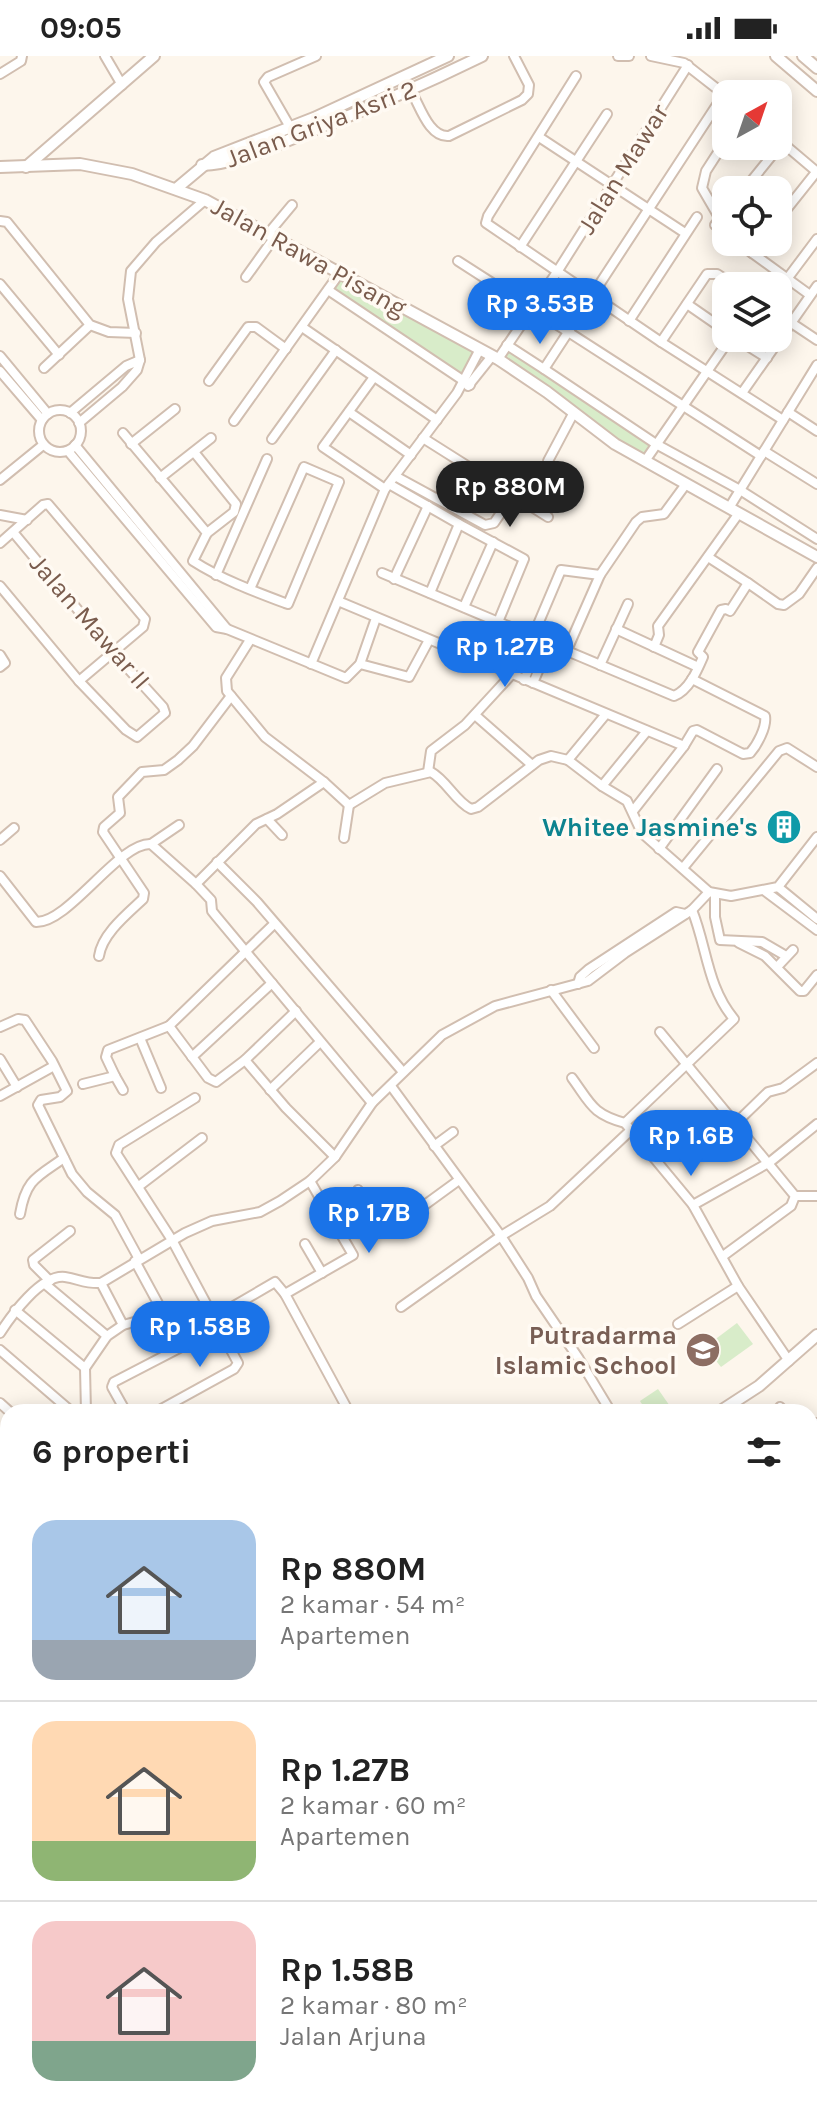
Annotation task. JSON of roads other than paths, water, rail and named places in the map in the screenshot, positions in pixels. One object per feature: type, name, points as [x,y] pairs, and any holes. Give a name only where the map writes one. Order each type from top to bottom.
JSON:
[{"type":"street","points":[[0,74],[21,61],[22,56]]},
{"type":"street","points":[[105,56],[122,85]]},
{"type":"street","points":[[26,167],[154,56]]},
{"type":"street","points":[[290,127],[264,82],[268,77],[316,56]]},
{"type":"street","name":"Jalan Griya Asri 2","points":[[201,165],[217,165],[253,154],[448,56]]},
{"type":"street","name":"Jalan Griya Asri 2","points":[[177,188],[214,157],[290,127],[316,123],[411,91],[482,56]]},
{"type":"street","points":[[411,91],[434,131],[441,137],[449,136],[522,100],[528,94],[529,85],[514,56]]},
{"type":"street","points":[[618,56],[629,56]]},
{"type":"street","points":[[651,56],[688,65],[712,84]]},
{"type":"street","points":[[776,56],[817,91]]},
{"type":"street","points":[[803,56],[817,68]]},
{"type":"street","name":"Jalan Mawar","points":[[467,383],[507,345],[688,65]]},
{"type":"street","points":[[576,76],[488,216],[487,224],[629,321],[742,393],[817,431]]},
{"type":"street","points":[[520,247],[607,114]]},
{"type":"street","points":[[544,369],[712,115]]},
{"type":"street","points":[[539,137],[685,233]]},
{"type":"street","points":[[792,151],[817,172],[792,203]]},
{"type":"street","points":[[712,201],[702,188],[706,171],[713,160]]},
{"type":"street","name":"Jalan Rawa Pisang","points":[[0,167],[80,164],[132,174],[205,200],[480,349],[547,392],[602,436],[817,557]]},
{"type":"street","points":[[79,423],[130,380],[140,360],[128,299],[131,271],[156,242],[205,200]]},
{"type":"street","points":[[246,277],[292,205]]},
{"type":"street","points":[[629,321],[697,217]]},
{"type":"street","points":[[0,221],[7,222],[90,325],[109,332],[136,333]]},
{"type":"street","points":[[792,272],[817,239]]},
{"type":"street","points":[[756,256],[778,272]]},
{"type":"street","points":[[458,261],[682,405],[817,484]]},
{"type":"street","points":[[234,421],[339,274]]},
{"type":"street","points":[[661,342],[707,274],[712,274]]},
{"type":"street","points":[[792,282],[810,295]]},
{"type":"street","points":[[0,284],[59,355]]},
{"type":"street","points":[[792,322],[817,286]]},
{"type":"street","points":[[328,290],[467,383]]},
{"type":"street","points":[[687,304],[712,321]]},
{"type":"street","points":[[792,324],[817,340]]},
{"type":"street","points":[[44,368],[90,325]]},
{"type":"street","points":[[209,381],[248,327],[256,327],[286,349]]},
{"type":"street","points":[[302,327],[437,420]]},
{"type":"street","points":[[507,345],[656,444],[740,490],[817,539]]},
{"type":"street","points":[[311,664],[390,483],[467,383],[480,349]]},
{"type":"street","points":[[272,439],[336,350]]},
{"type":"street","points":[[645,461],[720,352]]},
{"type":"street","points":[[757,352],[767,358]]},
{"type":"street","points":[[742,393],[771,352]]},
{"type":"street","points":[[0,356],[45,417]]},
{"type":"street","points":[[70,413],[126,366],[140,360]]},
{"type":"street","points":[[654,647],[659,635],[658,626],[708,557],[734,511],[740,490],[786,416],[814,378],[817,365]]},
{"type":"street","points":[[0,371],[45,417]]},
{"type":"street","points":[[374,377],[323,447],[524,559],[498,622]]},
{"type":"street","points":[[131,444],[175,409]]},
{"type":"street","points":[[59,410],[70,413],[79,423],[81,431],[72,448],[59,452],[43,445],[39,433],[45,417],[59,410]]},
{"type":"street","points":[[349,412],[411,455]]},
{"type":"street","points":[[548,461],[573,414]]},
{"type":"street","points":[[123,433],[207,533]]},
{"type":"street","points":[[160,478],[211,438]]},
{"type":"street","points":[[423,438],[548,517]]},
{"type":"street","points":[[0,480],[43,445]]},
{"type":"street","points":[[72,448],[227,629]]},
{"type":"street","points":[[72,448],[211,624],[346,678],[360,664],[376,618]]},
{"type":"street","points":[[182,574],[193,561],[207,533],[234,512],[236,504],[194,452]]},
{"type":"street","points":[[216,575],[267,459]]},
{"type":"street","points":[[193,561],[216,575],[250,589],[290,604],[339,482],[304,467],[250,589]]},
{"type":"street","points":[[390,483],[485,525],[494,523],[513,495]]},
{"type":"street","points":[[567,650],[600,575],[636,522],[642,517],[664,514],[686,484]]},
{"type":"street","points":[[0,543],[48,504],[142,613],[145,625],[79,681],[0,586]]},
{"type":"street","points":[[394,579],[428,506]]},
{"type":"street","points":[[0,515],[27,520]]},
{"type":"street","points":[[430,593],[459,524]]},
{"type":"street","name":"Jalan Mawar II","points":[[13,532],[165,713],[142,735],[134,736],[79,681]]},
{"type":"street","points":[[464,607],[493,542]]},
{"type":"street","points":[[708,557],[784,605],[799,594],[817,568]]},
{"type":"street","points":[[529,682],[561,570],[600,575]]},
{"type":"street","points":[[382,573],[674,696],[680,694],[692,679],[703,657],[698,652],[721,610],[735,608],[748,583]]},
{"type":"street","points":[[338,601],[684,746]]},
{"type":"street","points":[[600,665],[628,604]]},
{"type":"street","points":[[616,629],[698,667]]},
{"type":"street","points":[[250,640],[226,678],[227,691],[271,743],[324,782],[349,805]]},
{"type":"street","points":[[360,664],[409,677],[429,640]]},
{"type":"street","points":[[0,655],[5,662],[1,667]]},
{"type":"street","points":[[428,772],[431,751],[447,742],[512,674]]},
{"type":"street","points":[[633,811],[695,730],[743,754],[748,754],[755,747],[766,722],[765,716],[692,679]]},
{"type":"street","points":[[99,956],[100,947],[143,899],[144,893],[103,832],[104,827],[120,813],[118,800],[122,791],[142,772],[164,770],[178,760],[193,746],[231,696]]},
{"type":"street","points":[[568,760],[606,714]]},
{"type":"street","points":[[475,715],[532,765]]},
{"type":"street","points":[[602,786],[647,731]]},
{"type":"street","points":[[683,868],[779,751],[787,748],[817,767]]},
{"type":"street","points":[[344,838],[349,805],[385,783],[428,772],[440,777],[471,809],[545,757],[568,760],[627,801],[642,833],[712,894],[731,896],[778,887],[817,837]]},
{"type":"street","points":[[659,849],[717,769]]},
{"type":"street","points":[[196,884],[251,828],[324,782]]},
{"type":"street","points":[[267,819],[282,835]]},
{"type":"street","points":[[0,876],[36,922],[42,922],[57,914],[122,859],[179,825]]},
{"type":"street","points":[[0,840],[14,828]]},
{"type":"street","points":[[151,844],[211,900],[212,911],[372,1103]]},
{"type":"street","points":[[217,862],[403,1072]]},
{"type":"street","points":[[778,887],[814,916],[817,904]]},
{"type":"street","points":[[765,891],[817,930]]},
{"type":"street","points":[[0,1333],[15,1310],[48,1282],[59,1277],[87,1284],[101,1283],[172,1240],[212,1221],[260,1212],[310,1181],[335,1157],[372,1103],[442,1035],[495,1006],[578,984],[596,976],[632,945],[712,894]]},
{"type":"street","points":[[712,894],[719,939],[762,942],[789,953],[777,967]]},
{"type":"street","points":[[401,1307],[501,1236],[550,1206],[685,1064],[734,1019],[711,981],[688,912]]},
{"type":"street","points":[[123,1090],[106,1057],[108,1050],[169,1026],[274,924]]},
{"type":"street","points":[[736,942],[760,953],[800,991],[804,991],[817,975]]},
{"type":"street","points":[[192,1057],[272,983]]},
{"type":"street","points":[[551,990],[594,1048]]},
{"type":"street","points":[[169,1026],[208,1078],[216,1082],[245,1060],[296,1011]]},
{"type":"street","points":[[0,1027],[18,1019],[27,1022],[54,1066],[66,1094],[41,1100],[38,1104],[72,1174],[87,1192],[115,1215],[173,1331]]},
{"type":"street","points":[[660,1032],[795,1196]]},
{"type":"street","points":[[140,1038],[161,1088]]},
{"type":"street","points":[[270,1090],[320,1042]]},
{"type":"street","points":[[0,1059],[17,1087]]},
{"type":"street","points":[[245,1060],[335,1157]]},
{"type":"street","points":[[736,1123],[768,1092],[783,1088],[817,1063]]},
{"type":"street","points":[[0,1096],[54,1066]]},
{"type":"street","points":[[83,1084],[115,1076]]},
{"type":"street","points":[[572,1078],[596,1112],[628,1126],[693,1205],[738,1286],[789,1361]]},
{"type":"street","points":[[391,1086],[501,1236],[606,1404]]},
{"type":"street","points":[[170,1404],[236,1367],[237,1361],[172,1240],[116,1153],[117,1147],[195,1098]]},
{"type":"street","points":[[693,1205],[770,1162],[817,1124]]},
{"type":"street","points":[[434,1146],[453,1132]]},
{"type":"street","points":[[139,1186],[202,1138]]},
{"type":"street","points":[[20,1214],[23,1194],[28,1186],[64,1158]]},
{"type":"street","points":[[389,1231],[459,1180]]},
{"type":"street","points":[[285,1294],[353,1255],[310,1181]]},
{"type":"street","points":[[340,1231],[367,1211],[358,1190]]},
{"type":"street","points":[[795,1196],[817,1196]]},
{"type":"street","points":[[723,1256],[791,1206],[795,1196]]},
{"type":"street","points":[[70,1231],[33,1260],[34,1265],[48,1282],[107,1336]]},
{"type":"street","points":[[305,1244],[322,1273]]},
{"type":"street","points":[[215,1317],[272,1282],[285,1294],[345,1404]]},
{"type":"street","points":[[101,1283],[123,1325]]},
{"type":"street","points":[[678,1324],[738,1286]]},
{"type":"street","points":[[15,1310],[85,1368]]},
{"type":"street","points":[[86,1404],[85,1368],[107,1336],[123,1325],[164,1314]]},
{"type":"street","points":[[122,1404],[112,1387],[114,1382],[220,1327]]},
{"type":"street","points":[[732,1404],[789,1361],[817,1335]]},
{"type":"street","points":[[0,1350],[63,1404]]},
{"type":"place","name":"Whitee Jasmine's","points":[[784,827]]},
{"type":"place","name":"Putradarma Islamic School","points":[[703,1350]]}]
